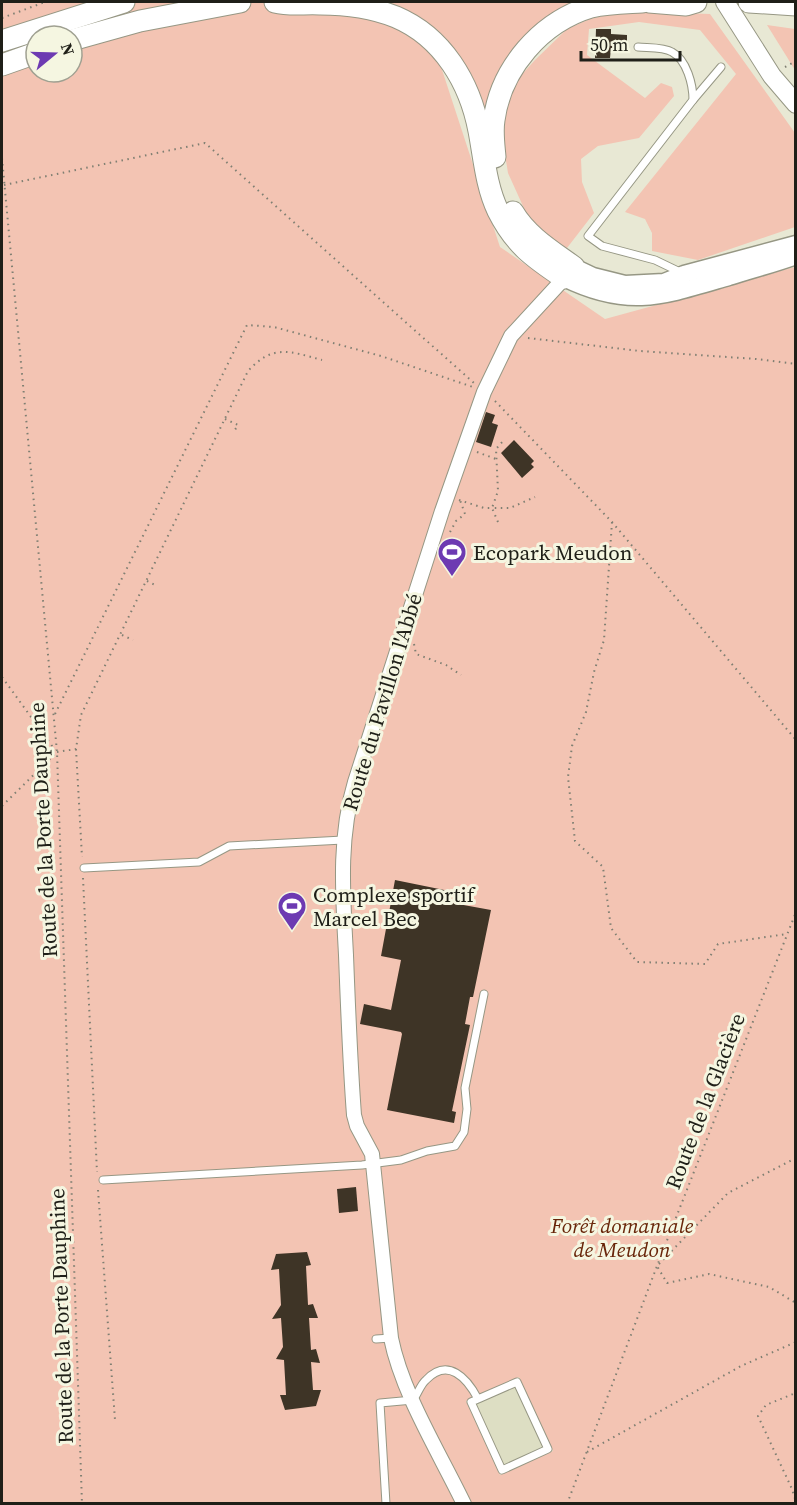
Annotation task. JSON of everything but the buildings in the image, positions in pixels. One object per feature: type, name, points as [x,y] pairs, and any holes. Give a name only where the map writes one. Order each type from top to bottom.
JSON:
[{"type":"highway","points":[[2,40],[124,2]]},
{"type":"highway","points":[[84,37],[140,21],[240,2]]},
{"type":"highway","points":[[275,2],[290,5],[317,3],[358,6],[396,17],[431,39],[447,57],[466,88],[478,129],[489,186],[509,230],[530,255],[569,272]]},
{"type":"highway","points":[[569,272],[525,228],[503,191],[496,164],[493,132],[498,102],[509,73],[517,61],[534,41],[551,27],[589,8],[605,4],[642,2]]},
{"type":"highway","points":[[649,2],[686,5],[696,2]]},
{"type":"highway","points":[[749,2],[795,5]]},
{"type":"highway","points":[[2,65],[24,57]]},
{"type":"main road","points":[[726,2],[772,76],[795,104]]},
{"type":"street","points":[[569,272],[625,284],[664,282],[684,274],[795,244]]},
{"type":"street","points":[[569,272],[584,287],[627,298],[672,294],[795,256]]},
{"type":"street","name":"Route du Pavillon l'Abbé","points":[[464,1503],[413,1400],[396,1360],[391,1338],[374,1163],[354,1115],[342,881],[343,840],[347,810],[355,782],[454,498],[484,392],[511,336],[569,272]]},
{"type":"lane","points":[[638,47],[671,50],[681,59],[693,87],[693,100]]},
{"type":"lane","points":[[684,274],[655,260],[602,246],[588,236],[721,67]]},
{"type":"lane","points":[[83,871],[199,862],[228,846],[343,840]]},
{"type":"lane","points":[[103,1180],[310,1169],[374,1163],[401,1160],[427,1151],[455,1146],[464,1131],[467,1108],[465,1088],[484,994]]},
{"type":"lane","points":[[376,1339],[391,1338]]},
{"type":"lane","points":[[386,1503],[380,1403],[413,1400],[427,1378],[444,1370],[454,1371],[462,1376],[470,1384],[477,1399]]},
{"type":"lane","points":[[517,1382],[548,1449],[502,1470],[471,1402],[477,1399],[517,1382]]},
{"type":"path","points":[[2,18],[45,2]]},
{"type":"path","points":[[4,185],[205,143],[504,408],[612,522],[795,740]]},
{"type":"path","name":"Route de la Porte Dauphine","points":[[2,158],[57,752],[82,1503]]},
{"type":"path","points":[[54,717],[247,325],[274,327],[381,356],[484,392]]},
{"type":"path","points":[[511,336],[640,351],[795,364]]},
{"type":"path","points":[[81,856],[76,749],[81,716],[225,418],[248,371],[266,355],[280,351],[293,352],[322,360]]},
{"type":"path","points":[[225,418],[238,425],[233,433]]},
{"type":"path","points":[[498,522],[492,508],[498,491],[496,448],[503,441]]},
{"type":"path","points":[[480,454],[496,459]]},
{"type":"path","points":[[454,498],[484,508],[510,508],[535,497]]},
{"type":"path","points":[[443,538],[451,531],[456,521],[465,514],[454,498]]},
{"type":"path","points":[[612,522],[604,640],[594,672],[586,712],[572,746],[568,777],[575,841],[603,867],[611,928],[637,962],[705,964],[718,944],[787,934]]},
{"type":"path","points":[[147,581],[155,585]]},
{"type":"path","points":[[121,635],[133,640]]},
{"type":"path","points":[[413,639],[416,654],[446,666],[461,675]]},
{"type":"path","points":[[2,677],[57,752]]},
{"type":"path","points":[[2,806],[57,752],[76,749]]},
{"type":"path","points":[[83,871],[98,1180],[115,1420]]},
{"type":"path","points":[[448,897],[456,899]]},
{"type":"path","name":"Route de la Glacière","points":[[567,1503],[795,912]]},
{"type":"path","points":[[795,1158],[728,1193],[657,1266],[667,1283],[709,1274],[769,1287],[795,1303]]},
{"type":"path","points":[[587,1452],[741,1366],[795,1342]]},
{"type":"path","points":[[795,1389],[793,1394],[766,1405],[758,1416],[792,1489],[795,1502]]},
{"type":"shaded area","points":[[519,1377],[553,1451],[500,1475],[466,1401]]},
{"type":"green space","name":"Forêt domaniale de Meudon","points":[[2,2],[588,2],[544,22],[487,133],[429,30],[500,247],[605,319],[795,267],[795,1503],[2,1504]],"holes":[[[519,1377],[553,1451],[500,1475],[466,1401]]]},
{"type":"green space","points":[[623,11],[710,14],[795,133],[795,227],[698,260],[652,251],[652,233],[645,219],[625,212],[736,74],[700,30],[639,22],[589,29],[587,55],[645,98],[661,83],[672,87],[674,96],[639,138],[598,146],[581,159],[582,182],[594,213],[567,248],[553,247],[527,215],[508,173],[502,136],[506,109],[516,81],[567,29],[590,19]]},
{"type":"green space","points":[[767,25],[795,29],[795,70]]},
{"type":"place","name":"Ecopark Meudon","points":[[452,578]]},
{"type":"place","name":"Complexe sportif Marcel Bec","points":[[292,932]]}]
